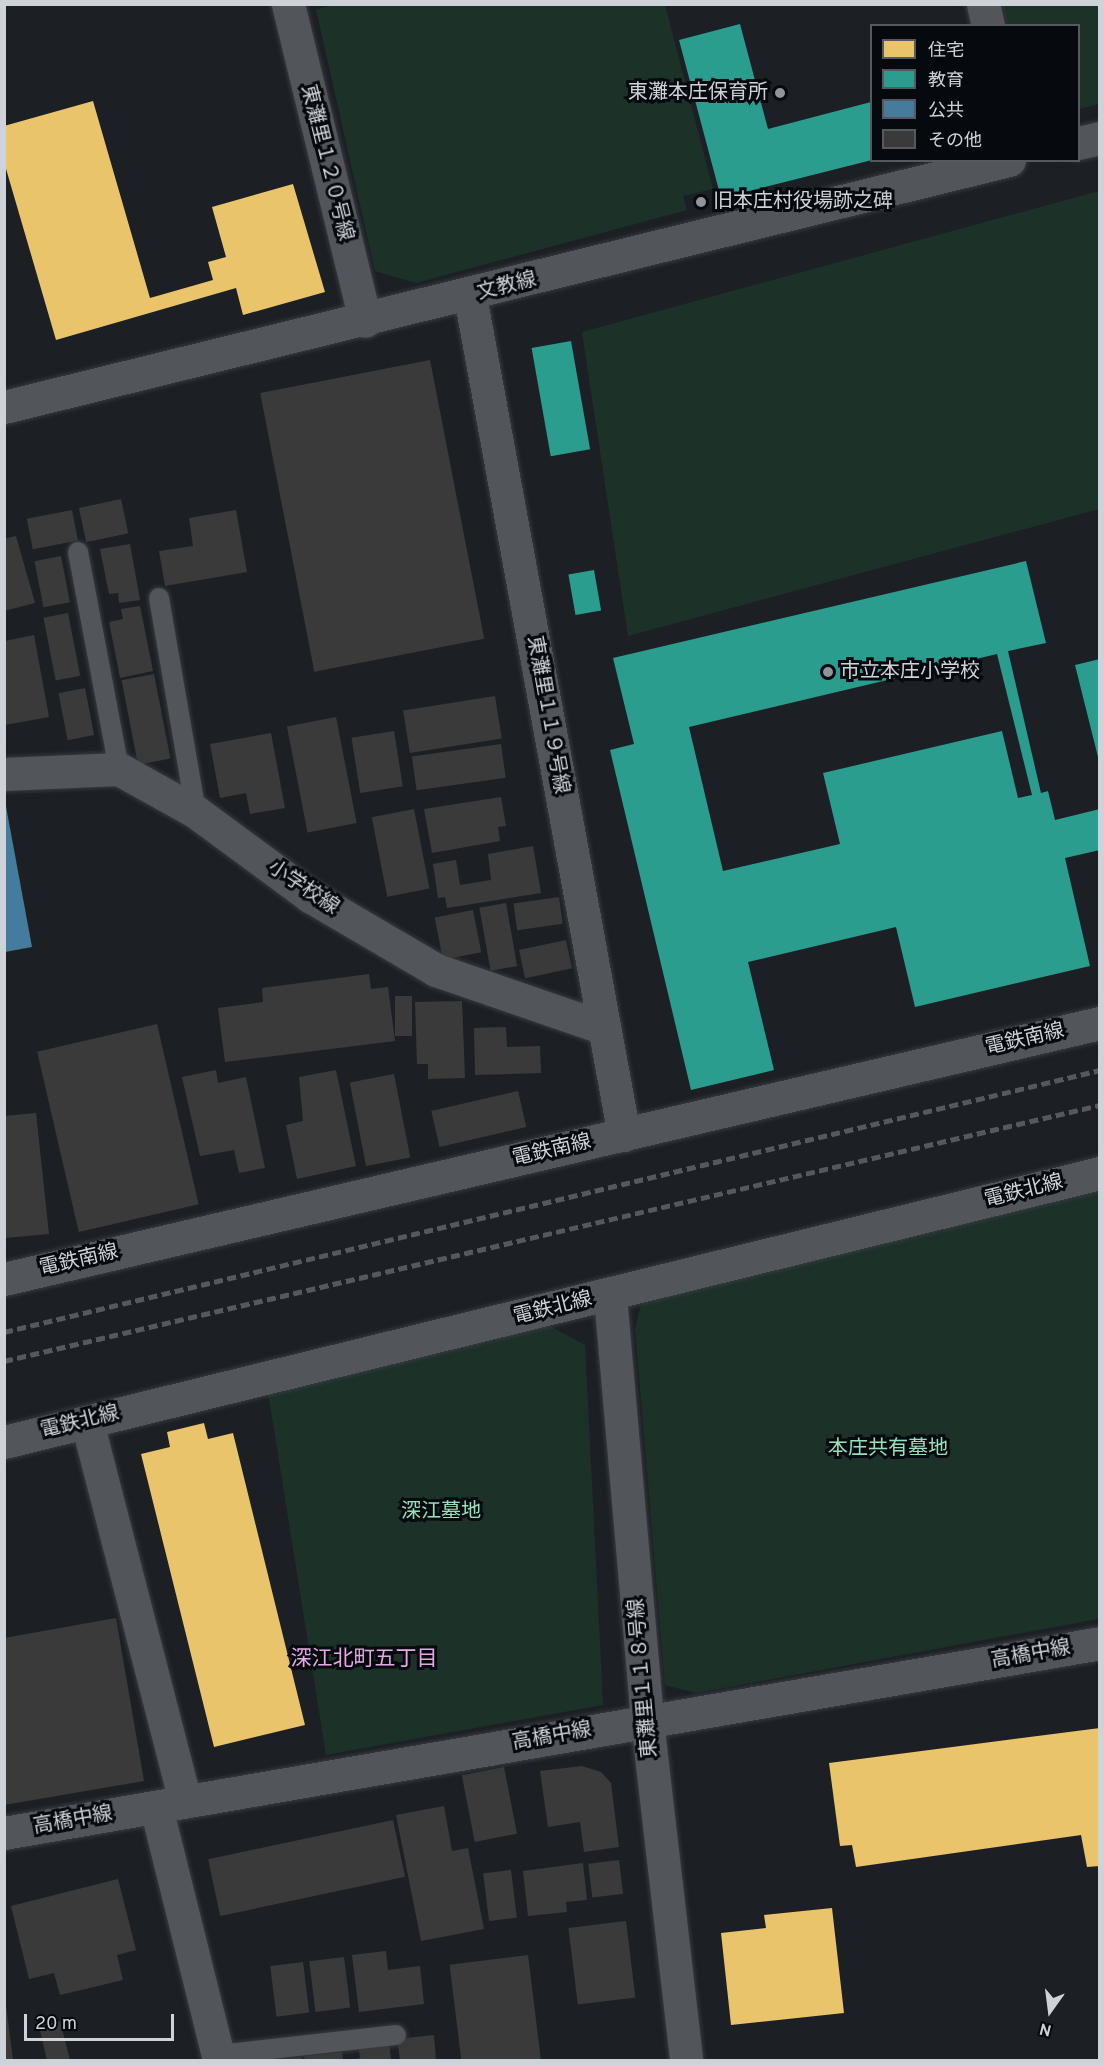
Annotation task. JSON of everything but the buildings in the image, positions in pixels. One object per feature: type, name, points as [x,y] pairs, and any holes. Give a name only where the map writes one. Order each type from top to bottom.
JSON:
[{"type":"street","name":"東灘里１２０号線","points":[[288,4],[366,321]]},
{"type":"street","points":[[983,4],[988,24]]},
{"type":"street","points":[[1080,143],[1100,138]]},
{"type":"street","name":"文教線","points":[[4,407],[470,296],[1001,162]]},
{"type":"street","name":"東灘里１１９号線","points":[[470,296],[624,1135]]},
{"type":"street","points":[[4,774],[119,769]]},
{"type":"street","name":"小学校線","points":[[119,769],[196,812],[310,896],[436,970],[604,1028]]},
{"type":"street","name":"電鉄南線","points":[[4,1279],[1100,1023]]},
{"type":"street","name":"電鉄北線","points":[[4,1442],[610,1296],[1100,1173]]},
{"type":"street","name":"東灘里１１８号線","points":[[610,1296],[646,1721],[686,2061]]},
{"type":"street","points":[[87,1422],[171,1804],[218,2058]]},
{"type":"street","name":"高橋中線","points":[[4,1833],[1100,1643]]},
{"type":"lane","points":[[78,552],[119,769]]},
{"type":"lane","points":[[159,598],[196,812]]},
{"type":"lane","points":[[218,2058],[396,2034]]},
{"type":"green space","points":[[332,5],[665,5],[713,189],[683,196],[687,210],[416,283],[375,271],[316,10]]},
{"type":"green space","points":[[1002,5],[1099,5],[1099,104],[1080,109],[1080,24],[1007,24]]},
{"type":"green space","points":[[1099,191],[1099,509],[628,636],[582,332]]},
{"type":"green space","name":"本庄共有墓地","points":[[1099,1188],[1099,1619],[696,1693],[665,1685],[635,1329],[643,1297]]},
{"type":"green space","name":"深江墓地","points":[[546,1324],[585,1345],[603,1705],[326,1755],[268,1392]]},
{"type":"railway","points":[[4,1332],[1100,1070]]},
{"type":"railway","points":[[4,1361],[1100,1105]]},
{"type":"place","name":"東灘本庄保育所","points":[[780,93]]},
{"type":"place","name":"旧本庄村役場跡之碑","points":[[701,202]]},
{"type":"place","name":"市立本庄小学校","points":[[828,672]]},
{"type":"district","name":"深江北町五丁目","points":[[364,1660]]}]
